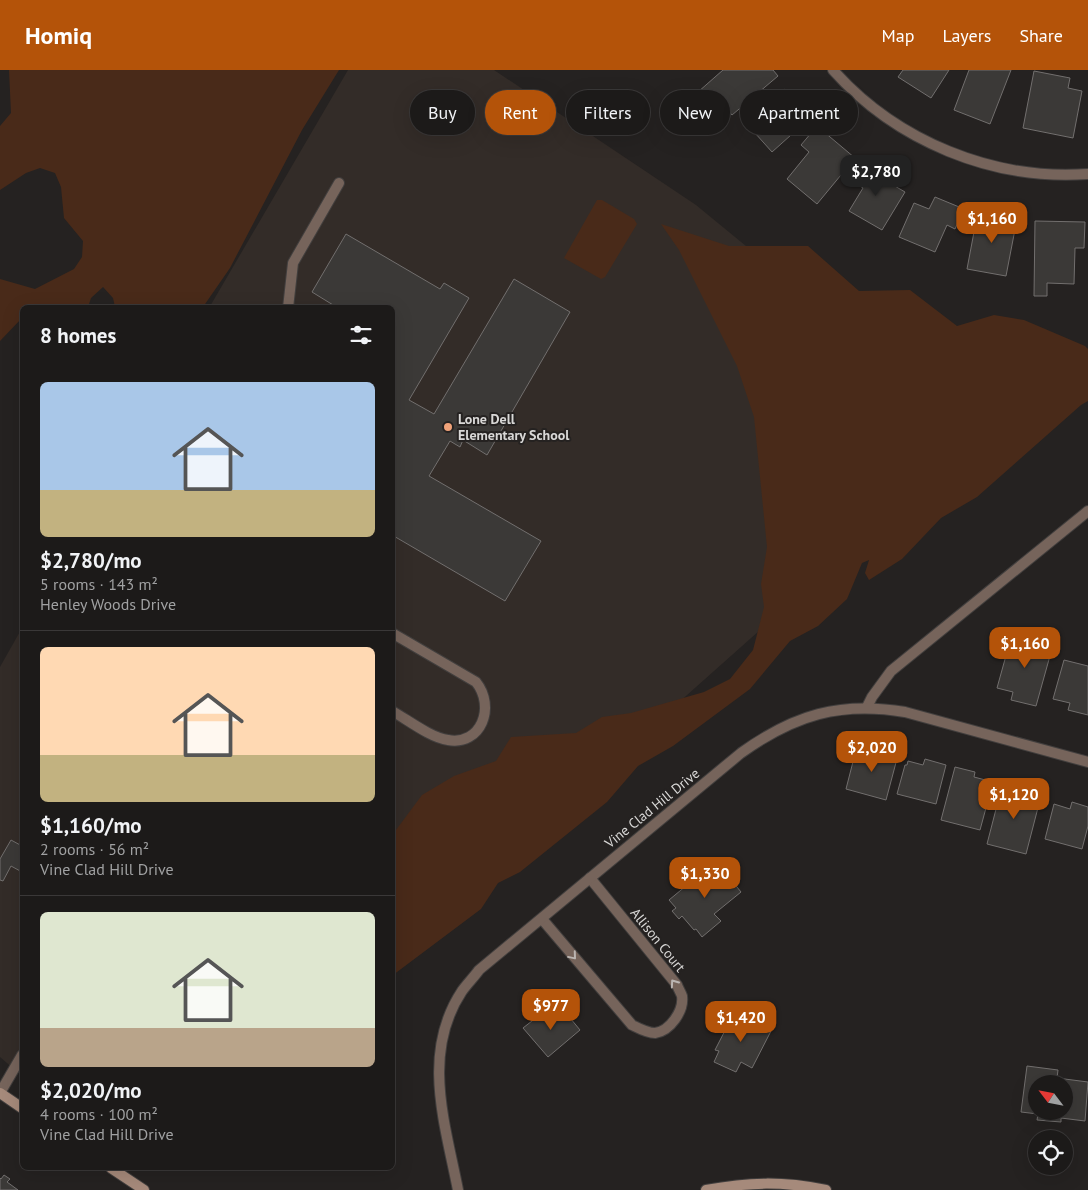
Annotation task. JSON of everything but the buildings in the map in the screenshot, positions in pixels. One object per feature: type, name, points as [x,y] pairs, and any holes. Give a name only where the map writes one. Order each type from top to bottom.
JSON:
[{"type":"street","points":[[833,70],[855,93],[898,126],[948,151],[968,159],[1010,170],[1069,175],[1088,174]]},
{"type":"street","points":[[288,305],[293,263],[339,183]]},
{"type":"street","points":[[867,708],[872,697],[891,671],[1088,511]]},
{"type":"street","points":[[395,635],[476,682],[486,700],[486,713],[480,726],[472,734],[462,740],[448,740],[436,737],[395,713]]},
{"type":"street","name":"Vine Clad Hill Drive","points":[[458,1190],[439,1083],[439,1060],[442,1038],[450,1014],[462,992],[479,970],[741,753],[764,737],[784,726],[809,716],[841,709],[867,708],[905,712],[1088,762]]},
{"type":"street","name":"Allison Court","points":[[542,919],[632,1025],[655,1033],[667,1028],[681,1008],[682,996],[676,985],[590,878]]},
{"type":"street","points":[[20,1059],[0,1093],[20,1107]]},
{"type":"street","points":[[114,1170],[144,1190]]},
{"type":"street","points":[[706,1190],[764,1182],[797,1184],[826,1190]]},
{"type":"shaded area","points":[[9,70],[339,70],[302,130],[230,268],[204,305],[115,305],[113,298],[103,287],[91,298],[89,305],[20,305],[20,320],[0,341],[0,279],[35,289],[74,269],[82,257],[83,241],[64,218],[61,187],[55,173],[40,168],[26,173],[0,190],[0,126],[11,113]]},
{"type":"shaded area","points":[[348,70],[494,70],[524,90],[485,90],[485,135],[556,135],[556,111],[566,118],[566,135],[591,135],[696,205],[852,333],[944,466],[395,955],[395,305],[211,305]]},
{"type":"shaded area","points":[[597,200],[602,200],[634,219],[637,224],[605,277],[601,279],[564,258]]},
{"type":"shaded area","points":[[661,224],[729,246],[808,246],[859,291],[910,290],[957,326],[994,315],[1024,320],[1088,349],[1088,401],[1081,405],[977,497],[941,518],[902,559],[869,580],[865,573],[869,560],[862,563],[847,599],[818,626],[790,641],[750,689],[673,746],[638,766],[607,802],[520,872],[498,883],[481,909],[395,974],[395,831],[422,795],[454,776],[496,761],[511,737],[576,733],[602,717],[631,713],[704,692],[730,679],[753,650],[764,607],[761,584],[767,547],[754,417],[737,366],[679,250]]},
{"type":"shaded area","points":[[20,632],[20,1074],[0,1057],[0,667]]},
{"type":"place","name":"Lone Dell Elementary School","points":[[448,427]]}]
